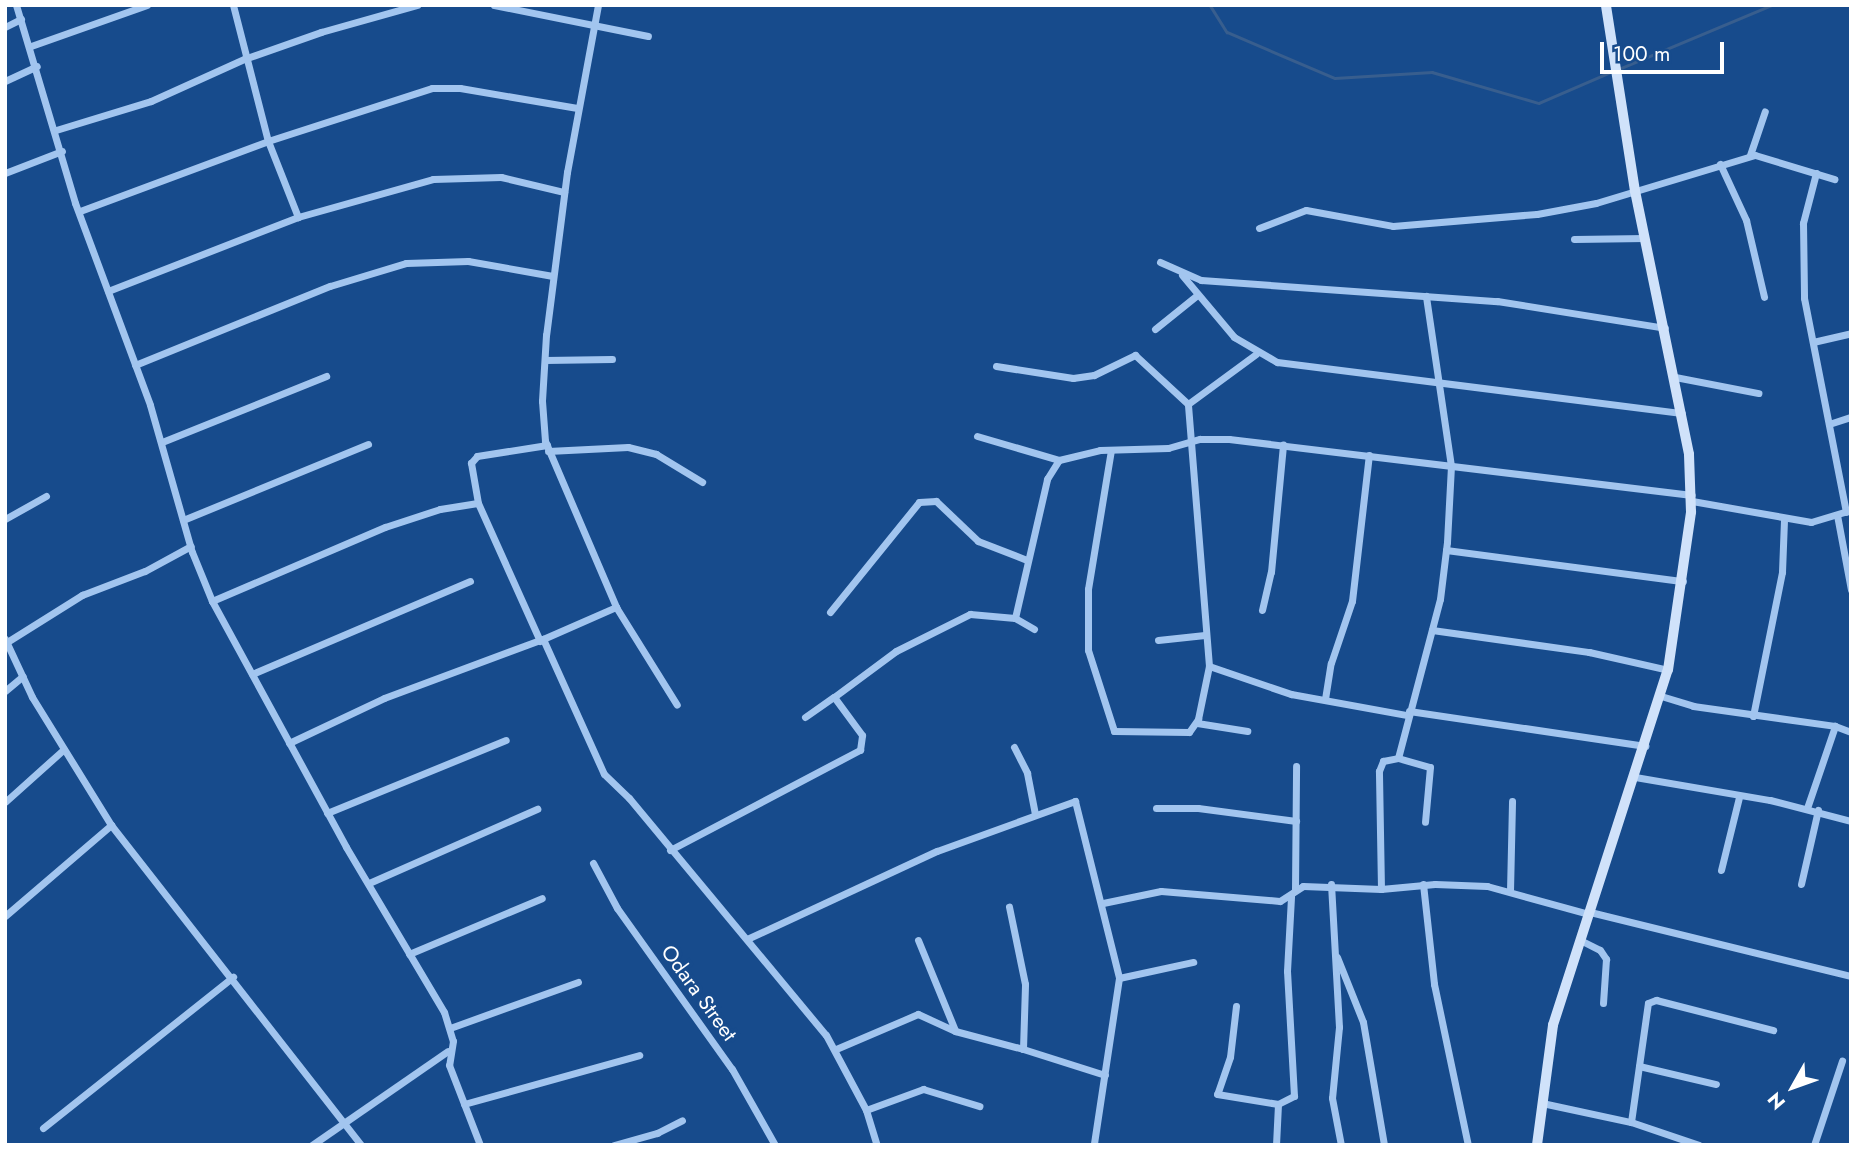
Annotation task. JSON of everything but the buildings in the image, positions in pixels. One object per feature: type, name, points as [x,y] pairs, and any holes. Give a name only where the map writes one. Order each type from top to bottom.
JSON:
[{"type":"street","points":[[16,5],[31,46],[80,211],[162,442],[191,546],[212,601],[327,813],[450,1028],[448,1051],[480,1145]]},
{"type":"street","points":[[31,46],[147,5]]},
{"type":"street","points":[[233,5],[244,59],[268,141],[298,217]]},
{"type":"street","points":[[56,130],[151,101],[244,59],[417,5]]},
{"type":"street","points":[[494,5],[648,36]]},
{"type":"street","points":[[598,5],[577,108],[553,276],[542,401],[547,448],[616,607],[677,705]]},
{"type":"street","points":[[1537,1145],[1553,1025],[1668,670],[1683,581],[1692,498],[1682,414],[1635,191],[1605,5]]},
{"type":"street","points":[[5,27],[21,19]]},
{"type":"street","points":[[5,81],[37,66]]},
{"type":"street","points":[[80,211],[268,141],[432,88],[460,88],[577,108]]},
{"type":"street","points":[[1750,155],[1765,111]]},
{"type":"street","points":[[5,173],[62,151]]},
{"type":"street","points":[[1259,228],[1307,209],[1393,226],[1483,222],[1566,209],[1635,191],[1750,155],[1834,179]]},
{"type":"street","points":[[1720,164],[1746,220],[1764,297]]},
{"type":"street","points":[[976,436],[1059,460],[1111,450],[1189,444],[1200,439],[1229,439],[1692,498],[1784,519],[1811,522],[1837,515],[1848,511],[1804,298],[1803,223],[1816,173]]},
{"type":"street","points":[[108,291],[298,217],[456,175],[501,177],[564,192]]},
{"type":"street","points":[[1574,239],[1645,238]]},
{"type":"street","points":[[135,365],[330,286],[407,263],[468,261],[553,276]]},
{"type":"street","points":[[1160,262],[1182,275],[1223,282],[1497,301],[1665,328]]},
{"type":"street","points":[[1182,275],[1196,296],[1256,354],[1277,362],[1682,414]]},
{"type":"street","points":[[1155,329],[1196,296]]},
{"type":"street","points":[[1398,758],[1432,630],[1446,550],[1451,466],[1426,296]]},
{"type":"street","points":[[1813,342],[1851,333]]},
{"type":"street","points":[[1188,404],[1256,354]]},
{"type":"street","points":[[996,366],[1073,378],[1094,375],[1135,355],[1188,404],[1189,444],[1204,557],[1200,588],[1209,666],[1197,723],[1189,732],[1114,731],[1088,650],[1088,589],[1111,450]]},
{"type":"street","points":[[544,360],[612,359]]},
{"type":"street","points":[[162,442],[326,376]]},
{"type":"street","points":[[1675,377],[1758,393]]},
{"type":"street","points":[[1829,424],[1851,417]]},
{"type":"street","points":[[183,520],[368,444]]},
{"type":"street","points":[[1262,610],[1270,572],[1283,445]]},
{"type":"street","points":[[702,482],[656,454],[628,447],[547,448],[477,456],[471,463],[471,479],[478,503],[604,774],[747,939],[836,1049],[866,1110],[877,1145]]},
{"type":"street","points":[[1325,699],[1331,663],[1352,601],[1369,455]]},
{"type":"street","points":[[1015,618],[1047,479],[1059,460]]},
{"type":"street","points":[[5,519],[46,496]]},
{"type":"street","points":[[830,612],[919,502],[936,501],[978,541],[1027,560]]},
{"type":"street","points":[[212,601],[384,527],[440,509],[478,503]]},
{"type":"street","points":[[1837,515],[1851,590]]},
{"type":"street","points":[[1753,716],[1782,572],[1784,519]]},
{"type":"street","points":[[191,546],[145,571],[82,595],[6,641],[64,749],[111,825],[346,1121],[360,1145]]},
{"type":"street","points":[[1446,550],[1683,581]]},
{"type":"street","points":[[252,674],[470,581]]},
{"type":"street","points":[[289,743],[384,698],[541,640],[616,607]]},
{"type":"street","points":[[805,717],[896,650],[959,618],[988,612],[1015,618],[1034,629]]},
{"type":"street","points":[[1432,630],[1589,652],[1668,670]]},
{"type":"street","points":[[1158,640],[1205,635]]},
{"type":"street","points":[[1209,666],[1291,694],[1645,746]]},
{"type":"street","points":[[5,691],[23,676]]},
{"type":"street","points":[[1661,696],[1753,716],[1835,726],[1851,732]]},
{"type":"street","points":[[670,850],[860,750],[862,735],[834,697]]},
{"type":"street","points":[[1197,723],[1247,731]]},
{"type":"street","points":[[1807,808],[1835,726]]},
{"type":"street","points":[[327,813],[506,740]]},
{"type":"street","points":[[1014,747],[1027,773],[1035,814]]},
{"type":"street","points":[[5,802],[64,749]]},
{"type":"street","points":[[1381,888],[1379,771],[1383,761],[1398,758],[1430,767],[1425,822]]},
{"type":"street","points":[[1236,1006],[1230,1057],[1217,1094],[1278,1104],[1294,1096],[1287,971],[1293,893],[1297,766]]},
{"type":"street","points":[[1635,777],[1818,810],[1851,821]]},
{"type":"street","points":[[1721,870],[1739,797]]},
{"type":"street","points":[[747,939],[937,851],[1075,801],[1103,903],[1119,978],[1094,1144]]},
{"type":"street","points":[[1510,891],[1512,801]]},
{"type":"street","points":[[1156,808],[1198,808],[1296,821]]},
{"type":"street","points":[[369,883],[537,809]]},
{"type":"street","points":[[1801,884],[1818,810]]},
{"type":"street","points":[[5,916],[111,825]]},
{"type":"street","name":"Odara Street","points":[[593,863],[617,908],[732,1069],[775,1145]]},
{"type":"street","points":[[1103,903],[1161,891],[1280,901],[1293,893],[1331,884],[1381,888],[1423,884],[1510,891],[1589,913],[1851,976]]},
{"type":"street","points":[[1331,884],[1339,1027],[1332,1098],[1341,1145]]},
{"type":"street","points":[[1423,884],[1433,973],[1468,1145]]},
{"type":"street","points":[[409,954],[542,898]]},
{"type":"street","points":[[1009,907],[1025,984],[1023,1049]]},
{"type":"street","points":[[918,940],[956,1031]]},
{"type":"street","points":[[1580,940],[1600,950],[1606,960],[1603,1003]]},
{"type":"street","points":[[1337,957],[1363,1022],[1384,1145]]},
{"type":"street","points":[[1119,978],[1193,962]]},
{"type":"street","points":[[43,1128],[233,977]]},
{"type":"street","points":[[450,1028],[578,982]]},
{"type":"street","points":[[1631,1122],[1644,1009],[1656,1000],[1773,1030]]},
{"type":"street","points":[[836,1049],[918,1014],[956,1031],[1105,1074]]},
{"type":"street","points":[[312,1145],[448,1051]]},
{"type":"street","points":[[464,1104],[639,1055]]},
{"type":"street","points":[[1814,1145],[1842,1061]]},
{"type":"street","points":[[1639,1066],[1716,1084]]},
{"type":"street","points":[[866,1110],[923,1089],[979,1107]]},
{"type":"street","points":[[1542,1103],[1631,1122],[1699,1145]]},
{"type":"street","points":[[1276,1145],[1278,1104]]},
{"type":"street","points":[[614,1145],[657,1133],[682,1120]]},
{"type":"waterway","points":[[1210,5],[1227,32],[1335,78],[1432,72],[1539,103],[1613,71]]},
{"type":"waterway","points":[[1619,69],[1772,5]]}]
